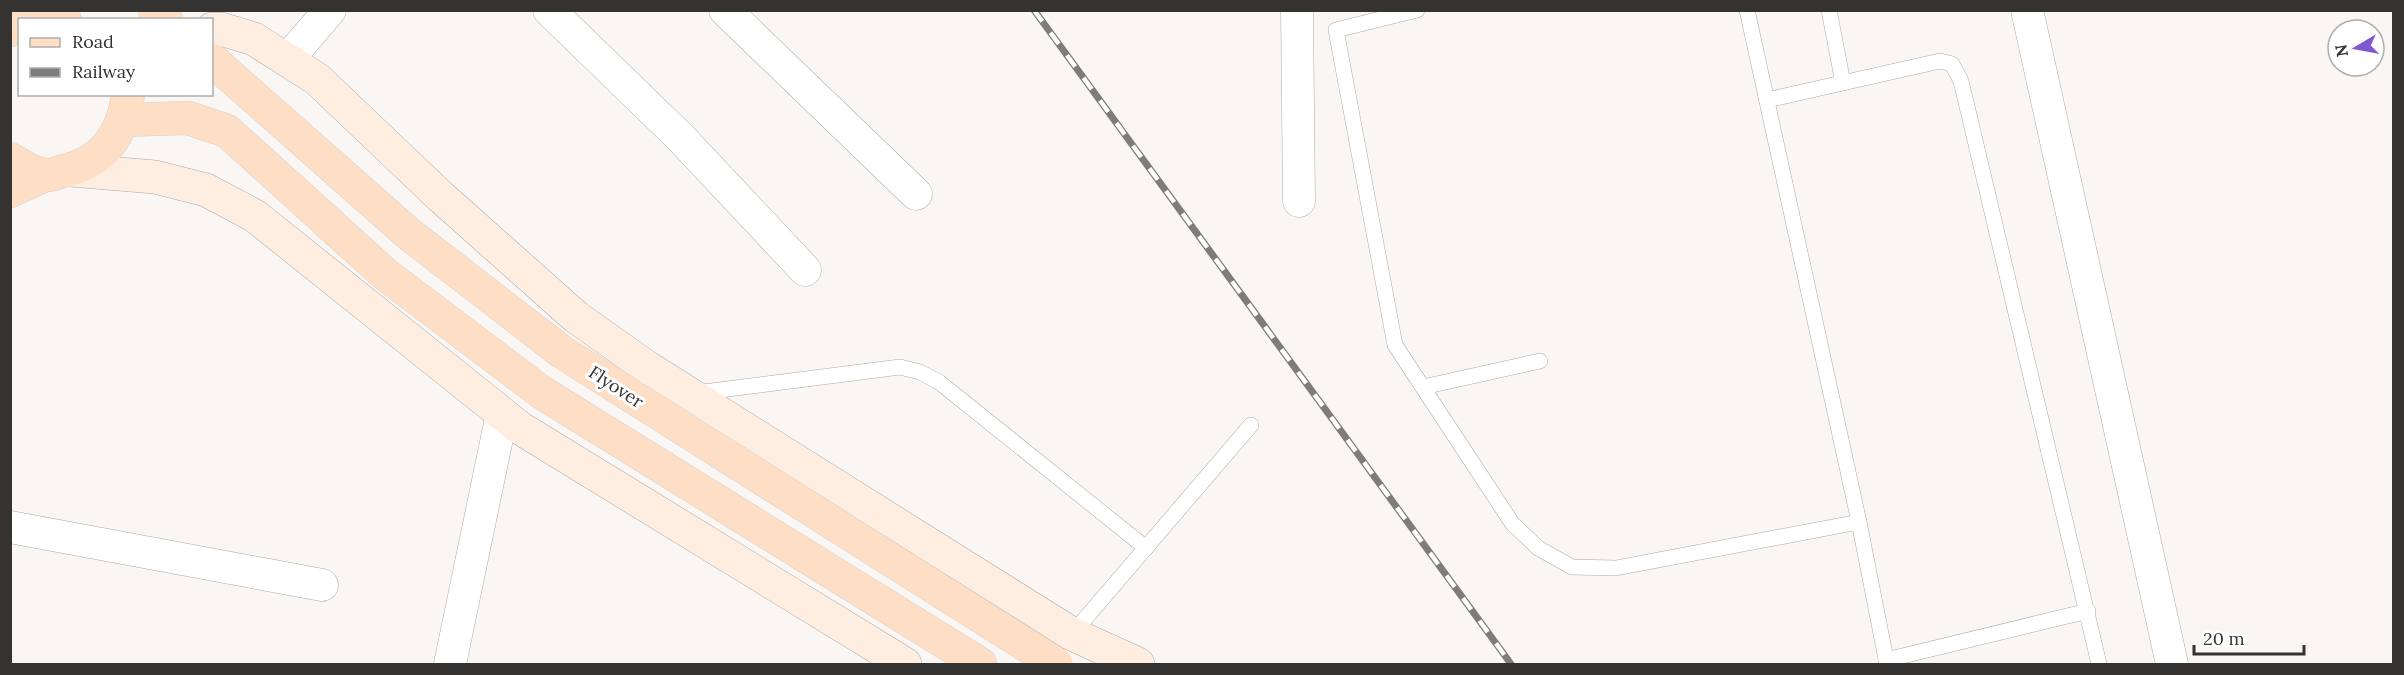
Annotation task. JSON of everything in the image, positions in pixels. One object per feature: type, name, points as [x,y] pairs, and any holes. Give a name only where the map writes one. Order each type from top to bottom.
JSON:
[{"type":"main road","name":"Flyover","points":[[213,61],[409,234],[562,352],[669,422],[1056,664]]},
{"type":"main road","points":[[10,191],[93,159],[112,142],[126,107],[188,118],[227,131],[385,274],[541,392],[980,664]]},
{"type":"main road","points":[[10,159],[58,173]]},
{"type":"street","points":[[287,60],[330,10]]},
{"type":"street","points":[[549,10],[681,138],[805,270]]},
{"type":"street","points":[[725,10],[916,194]]},
{"type":"street","points":[[1297,10],[1299,201]]},
{"type":"street","points":[[2027,10],[2172,664]]},
{"type":"street","points":[[213,29],[254,39],[317,80],[440,196],[576,317],[648,368],[1072,634],[1137,664]]},
{"type":"street","points":[[58,173],[165,179],[206,190],[255,216],[520,428],[905,664]]},
{"type":"street","points":[[450,664],[502,414]]},
{"type":"street","points":[[10,527],[322,585]]},
{"type":"street","points":[[1034,610],[1046,664]]},
{"type":"lane","points":[[1417,10],[1336,30],[1395,345],[1512,524],[1538,548],[1572,567],[1616,568],[1859,522]]},
{"type":"lane","points":[[1747,10],[1859,522],[1887,662],[2088,611]]},
{"type":"lane","points":[[1829,10],[1843,83]]},
{"type":"lane","points":[[1767,100],[1940,61],[1952,64],[1961,81],[2099,664]]},
{"type":"lane","points":[[1423,387],[1540,361]]},
{"type":"lane","points":[[690,393],[900,367],[920,372],[939,382],[1146,548]]},
{"type":"lane","points":[[1072,634],[1251,425]]},
{"type":"railway","points":[[1034,10],[1511,664]]}]
